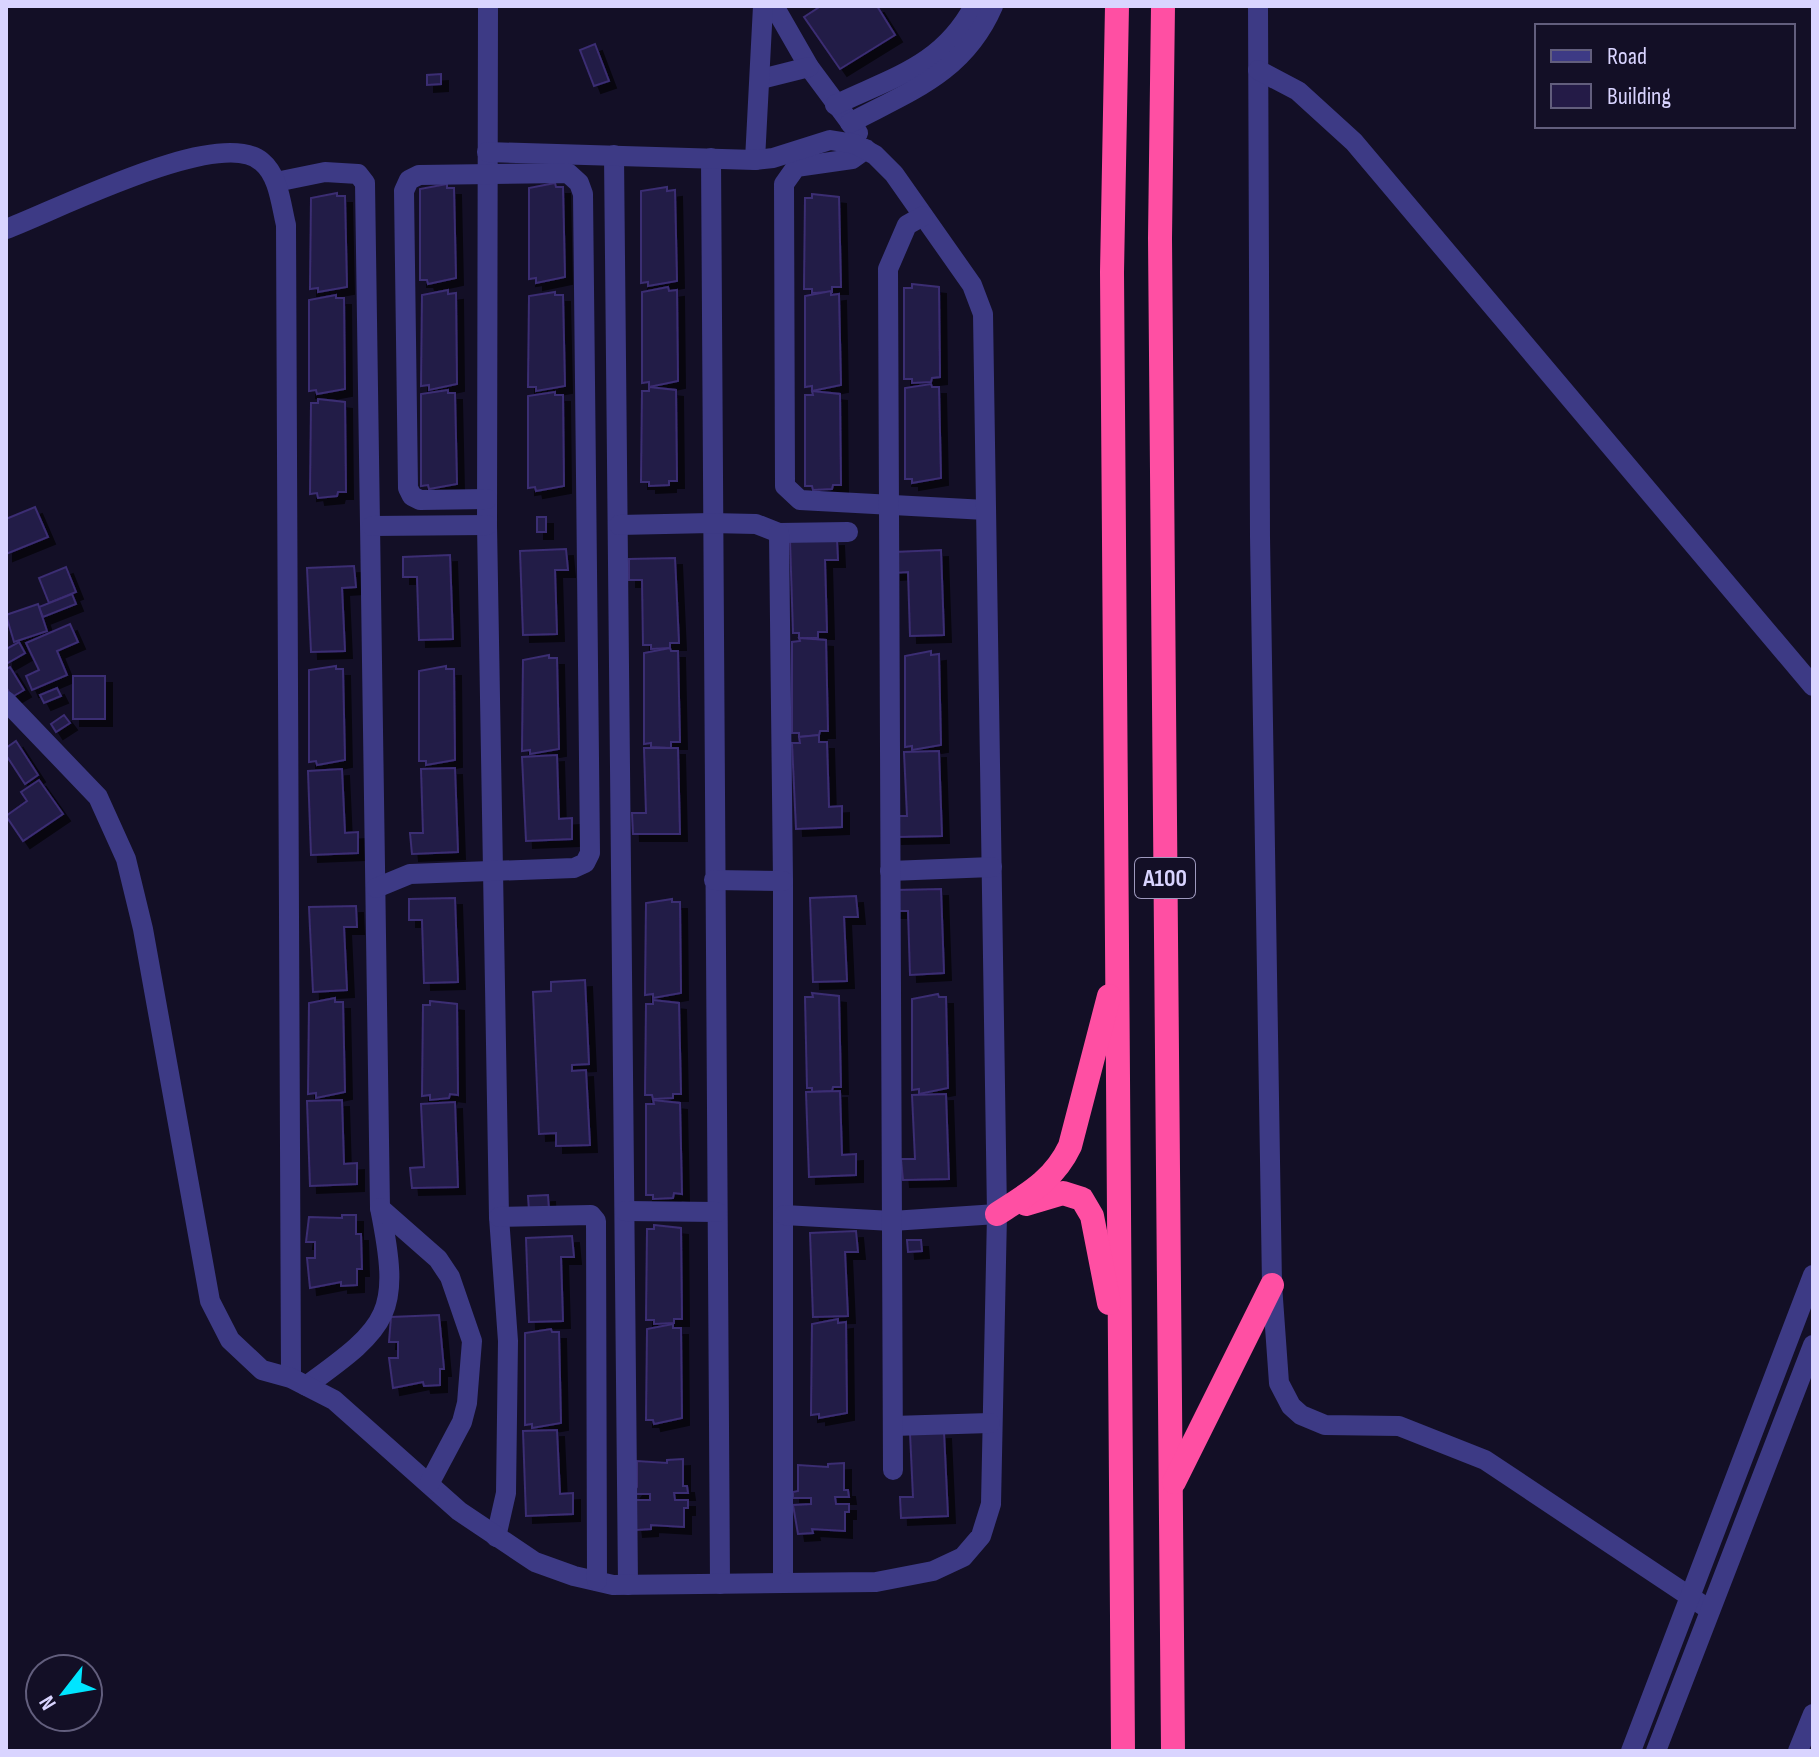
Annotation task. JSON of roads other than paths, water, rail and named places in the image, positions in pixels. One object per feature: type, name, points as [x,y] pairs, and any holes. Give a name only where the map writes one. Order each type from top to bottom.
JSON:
[{"type":"highway","name":"A100","points":[[1117,6],[1112,272],[1123,1751]]},
{"type":"highway","name":"A100","points":[[1163,6],[1160,238],[1173,1751]]},
{"type":"highway","points":[[997,1214],[1042,1186],[1061,1165],[1074,1132],[1118,959]]},
{"type":"highway","points":[[997,1214],[1063,1193],[1082,1199],[1092,1216],[1120,1360]]},
{"type":"highway","points":[[1171,1488],[1272,1285]]},
{"type":"street","points":[[488,6],[487,525],[499,1217],[508,1341],[506,1493],[496,1537]]},
{"type":"street","points":[[755,160],[763,6]]},
{"type":"street","points":[[6,701],[98,797],[126,859],[143,929],[210,1301],[230,1340],[262,1370],[298,1382],[334,1400],[429,1484],[496,1537],[535,1562],[597,1581],[628,1585],[876,1582],[933,1571],[963,1557],[981,1536],[991,1504],[990,1423],[997,1214],[981,303],[894,174],[871,152],[835,105],[774,6]]},
{"type":"street","points":[[835,105],[931,59],[951,42],[974,6]]},
{"type":"street","points":[[850,123],[942,74],[977,38],[993,6]]},
{"type":"street","points":[[1258,6],[1260,537],[1272,1285],[1279,1383],[1291,1406],[1301,1415],[1325,1425],[1399,1426],[1456,1447],[1514,1477],[1710,1610]]},
{"type":"street","points":[[761,79],[809,67]]},
{"type":"street","points":[[1258,70],[1298,91],[1354,142],[1813,686]]},
{"type":"street","points":[[487,152],[755,160],[773,158],[819,141],[842,141],[871,152]]},
{"type":"street","points":[[6,229],[206,152],[241,152],[262,161],[276,182],[286,225],[298,1382]]},
{"type":"street","points":[[871,152],[852,159],[796,167],[786,177],[784,479],[789,492],[800,500],[986,510]]},
{"type":"street","points":[[614,155],[628,1585]]},
{"type":"street","points":[[711,158],[720,1584]]},
{"type":"street","points":[[276,182],[325,172],[358,174],[365,183],[380,1208],[390,1258],[391,1289],[381,1319],[362,1346],[298,1382]]},
{"type":"street","points":[[376,888],[410,874],[574,868],[585,863],[590,853],[583,194],[579,183],[568,173],[419,175],[409,180],[404,191],[408,488],[412,496],[420,500],[487,499]]},
{"type":"street","points":[[893,1470],[888,269],[907,225],[923,216]]},
{"type":"street","points":[[619,525],[756,524],[779,533],[848,532]]},
{"type":"street","points":[[372,526],[487,525]]},
{"type":"street","points":[[779,533],[783,881],[783,1583]]},
{"type":"street","points":[[890,871],[992,867]]},
{"type":"street","points":[[714,880],[783,881]]},
{"type":"street","points":[[380,1208],[438,1259],[450,1277],[472,1341],[467,1403],[462,1422],[429,1484]]},
{"type":"street","points":[[625,1211],[717,1212]]},
{"type":"street","points":[[784,1215],[892,1221],[997,1214]]},
{"type":"street","points":[[499,1217],[591,1215],[596,1221],[597,1581]]},
{"type":"street","points":[[1631,1751],[1813,1275]]},
{"type":"street","points":[[1656,1751],[1813,1345]]},
{"type":"street","points":[[893,1426],[990,1423]]},
{"type":"street","points":[[1798,1751],[1813,1714]]}]
